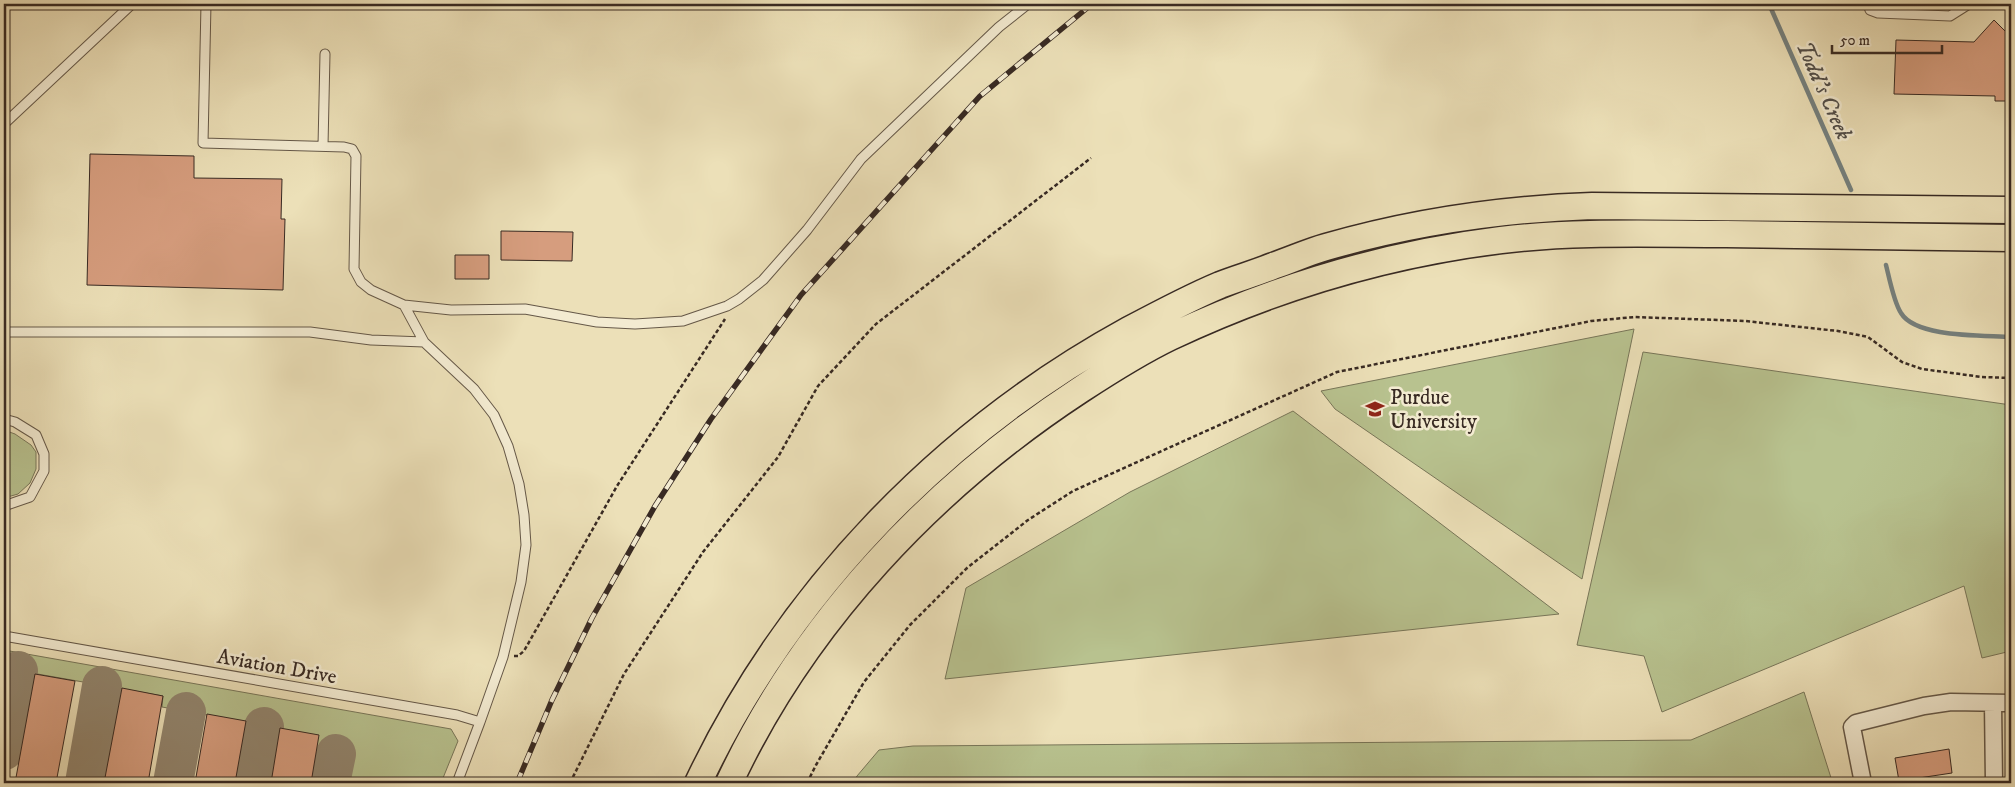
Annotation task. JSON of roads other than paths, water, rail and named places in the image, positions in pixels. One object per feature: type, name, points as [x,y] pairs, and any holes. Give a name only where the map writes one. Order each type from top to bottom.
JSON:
[{"type":"main road","points":[[698,783],[712,753],[754,681],[798,617],[852,550],[906,494],[967,438],[1034,388],[1096,349],[1159,314],[1219,286],[1326,247],[1412,226],[1461,217],[1543,208],[1592,206],[2011,210]]},
{"type":"main road","points":[[729,783],[776,696],[817,636],[868,573],[919,518],[978,466],[1042,415],[1107,373],[1168,339],[1229,311],[1330,275],[1424,252],[1503,240],[1593,233],[2011,238]]},
{"type":"street","points":[[1863,783],[1852,727],[1856,723],[1924,706],[1951,702],[2011,703]]},
{"type":"street","points":[[1993,703],[1994,783]]},
{"type":"lane","points":[[4,124],[132,4]]},
{"type":"lane","points":[[206,4],[202,143],[323,146],[352,149],[356,156],[354,269],[361,282],[371,290],[404,305],[451,310],[525,309],[597,322],[635,324],[683,321],[726,306],[739,299],[763,280],[806,230],[860,159],[999,27],[1028,4]]},
{"type":"lane","points":[[1868,4],[1870,10],[1878,13],[1950,16],[1969,4]]},
{"type":"lane","points":[[323,146],[325,54]]},
{"type":"lane","points":[[404,305],[424,342],[474,389],[494,415],[508,446],[519,484],[524,515],[526,546],[521,582],[503,657],[457,783]]},
{"type":"lane","points":[[4,332],[310,332],[371,340],[424,342]]},
{"type":"lane","points":[[4,419],[15,422],[36,435],[44,454],[44,471],[30,497],[4,506]]},
{"type":"lane","name":"Aviation Drive","points":[[4,636],[457,715],[480,722]]},
{"type":"waterway","name":"Todd's Creek","points":[[1769,4],[1851,190]]},
{"type":"waterway","name":"Todd's Creek","points":[[1886,265],[1896,303],[1901,313],[1909,321],[1921,327],[1951,334],[2011,337]]},
{"type":"railway","points":[[517,783],[552,700],[592,618],[655,506],[711,419],[801,295],[980,96],[1092,4]]},
{"type":"place","name":"Purdue University","points":[[1375,409]]}]
